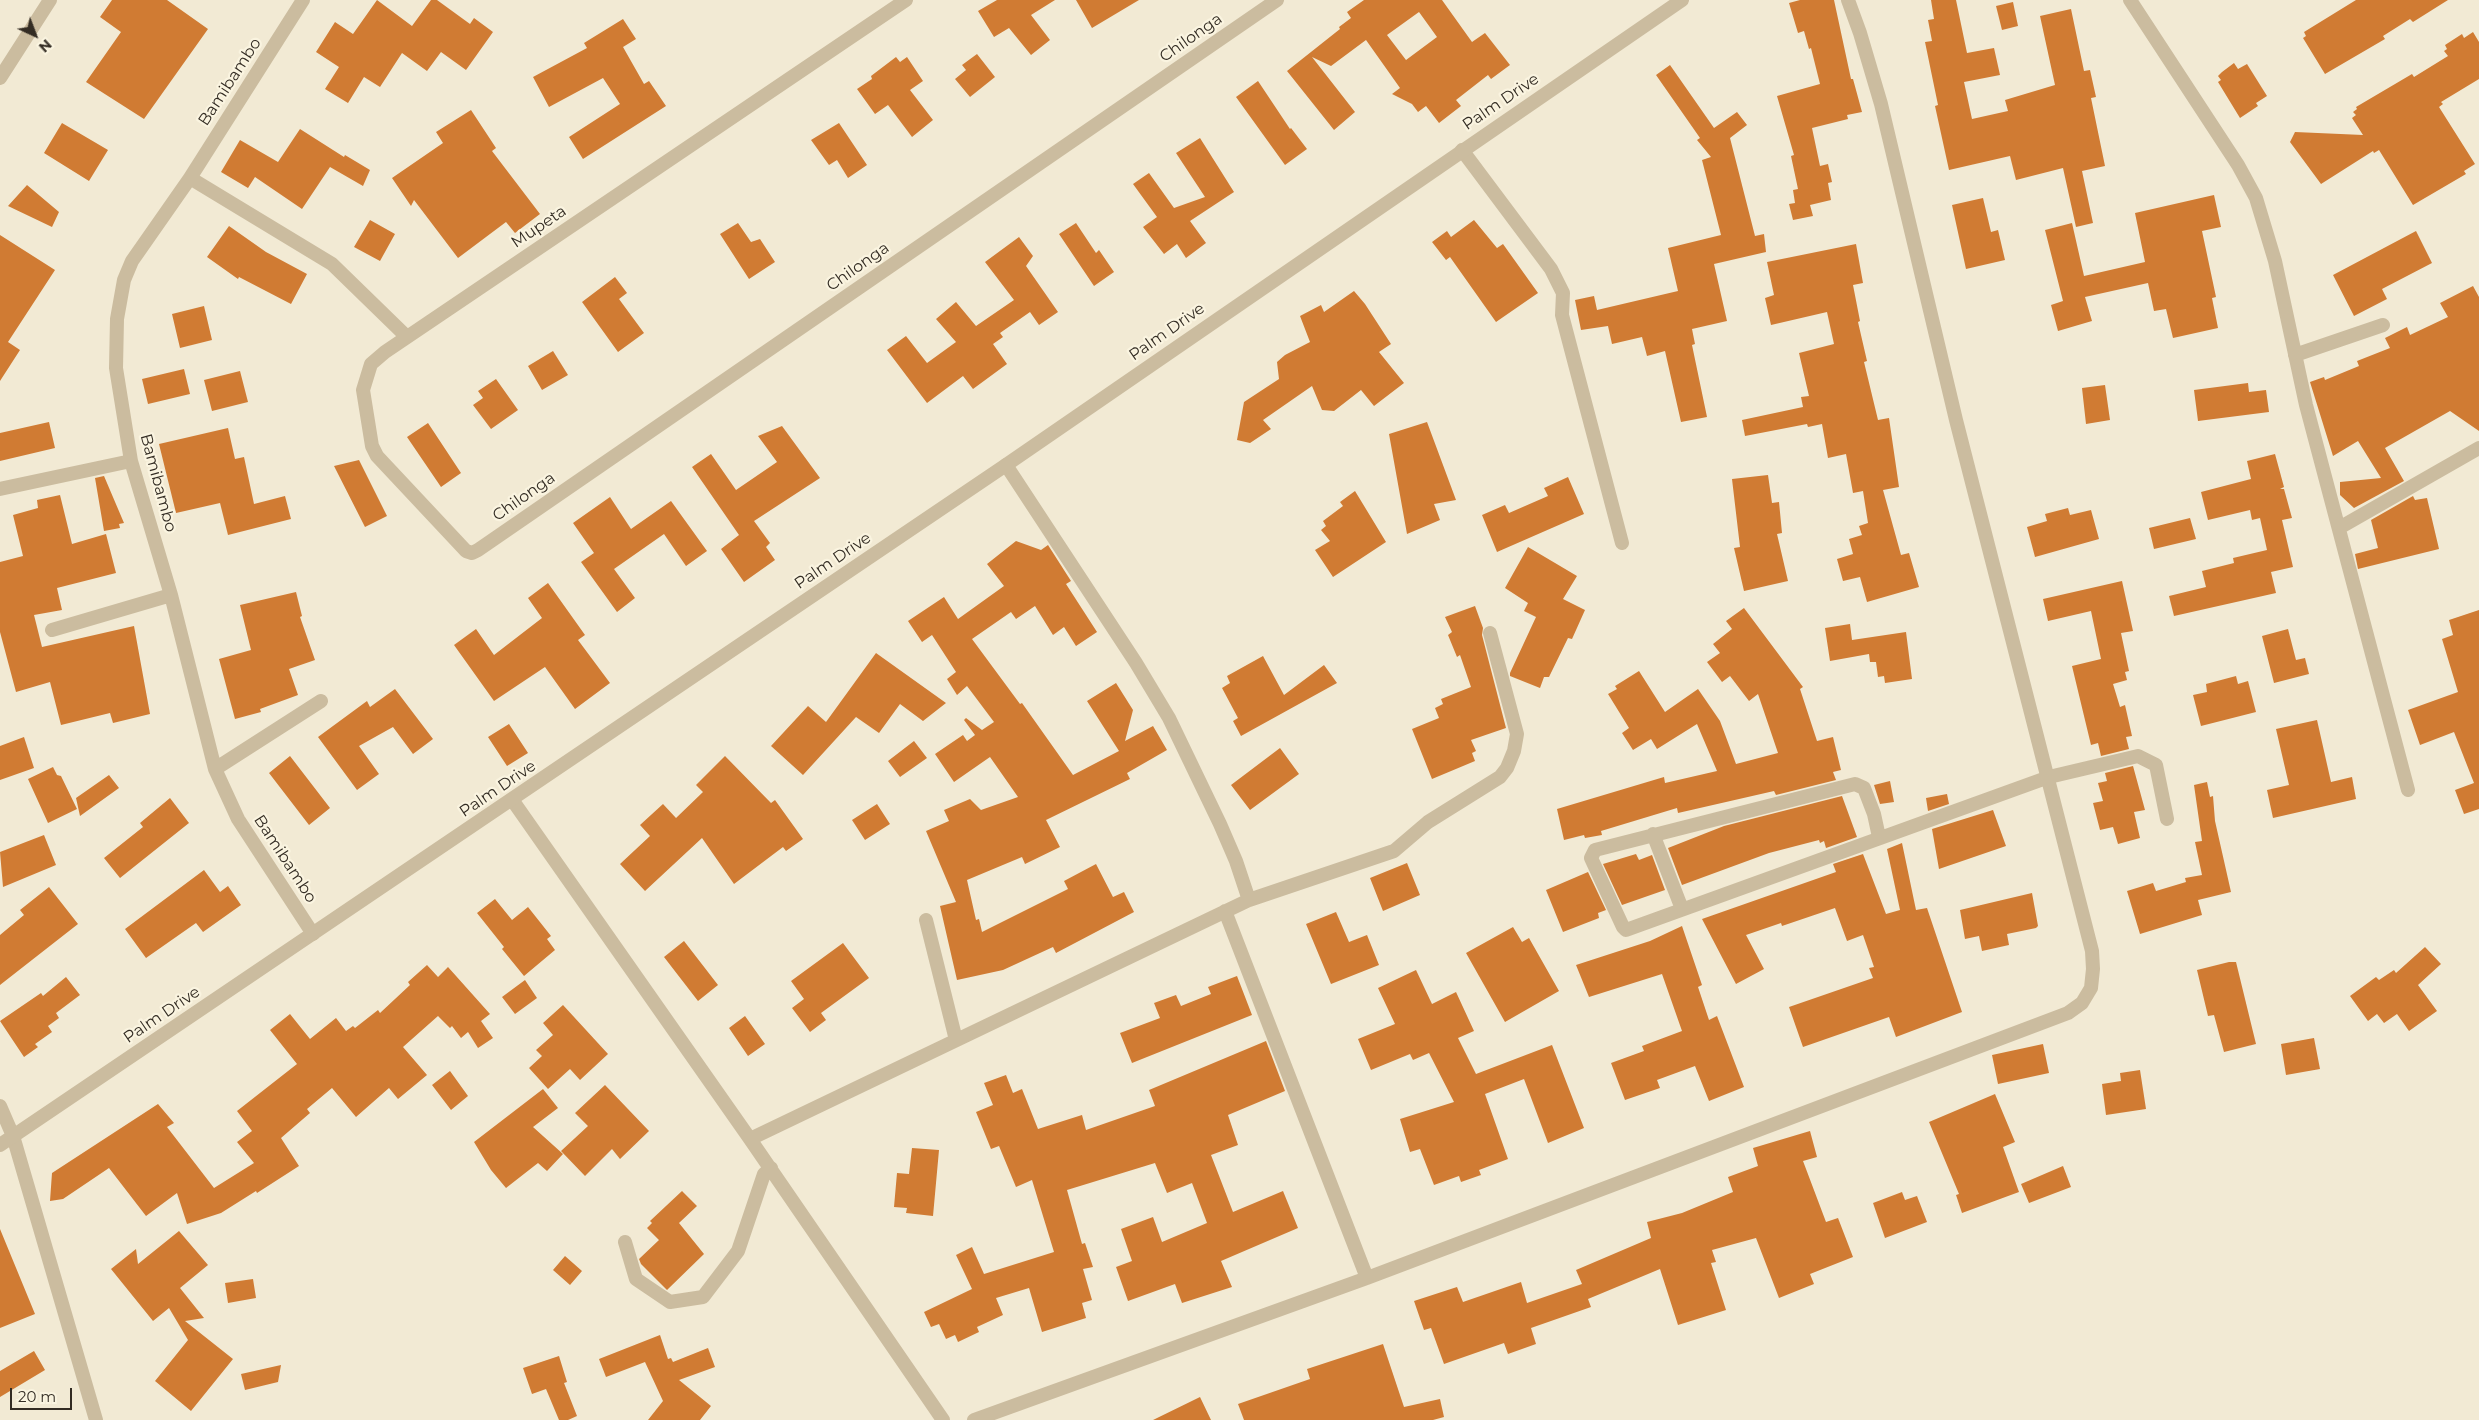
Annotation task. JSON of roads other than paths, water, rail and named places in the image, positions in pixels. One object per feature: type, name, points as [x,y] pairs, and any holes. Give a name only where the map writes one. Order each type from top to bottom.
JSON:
[{"type":"street","points":[[0,78],[50,0]]},
{"type":"street","name":"Bamibambo","points":[[303,0],[190,178],[132,261],[124,280],[117,319],[116,368],[131,461],[170,595],[215,769],[238,819],[313,934]]},
{"type":"street","name":"Mupeta","points":[[458,544],[377,456],[372,446],[363,390],[371,364],[407,337],[906,0]]},
{"type":"street","name":"Chilonga","points":[[458,544],[466,552],[472,553],[478,550],[1277,0]]},
{"type":"street","name":"Palm Drive","points":[[0,1145],[512,801],[1006,465],[1682,0]]},
{"type":"street","points":[[974,1420],[1367,1278],[2059,1017],[2082,1003],[2091,988],[2092,951],[2049,777],[1956,420],[1881,104],[1848,0]]},
{"type":"street","points":[[2130,0],[2238,165],[2256,198],[2275,261],[2306,405],[2408,790]]},
{"type":"street","points":[[1462,150],[1551,269],[1563,292],[1562,315],[1622,543]]},
{"type":"street","points":[[190,178],[332,264],[407,337]]},
{"type":"street","points":[[2296,355],[2383,325]]},
{"type":"street","points":[[2339,528],[2479,448]]},
{"type":"street","points":[[0,489],[131,461]]},
{"type":"street","points":[[1006,465],[1136,663],[1169,718],[1236,861],[1249,900]]},
{"type":"street","points":[[52,630],[170,595]]},
{"type":"street","points":[[750,1138],[1249,900],[1394,851],[1428,822],[1500,777],[1507,768],[1514,751],[1517,734],[1490,633]]},
{"type":"street","points":[[215,769],[321,701]]},
{"type":"street","points":[[1879,837],[1874,814],[1864,788],[1855,784],[1595,850],[1591,858],[1623,928],[1630,929],[1879,837],[2049,777],[2138,756],[2156,766],[2167,819]]},
{"type":"street","points":[[512,801],[750,1138],[943,1420]]},
{"type":"street","points":[[1653,834],[1682,909]]},
{"type":"street","points":[[1225,912],[1367,1278]]},
{"type":"street","points":[[926,920],[956,1040]]},
{"type":"street","points":[[0,1106],[13,1136],[96,1420]]},
{"type":"street","points":[[625,1242],[636,1279],[670,1302],[703,1297],[738,1251],[764,1174],[770,1168]]}]
